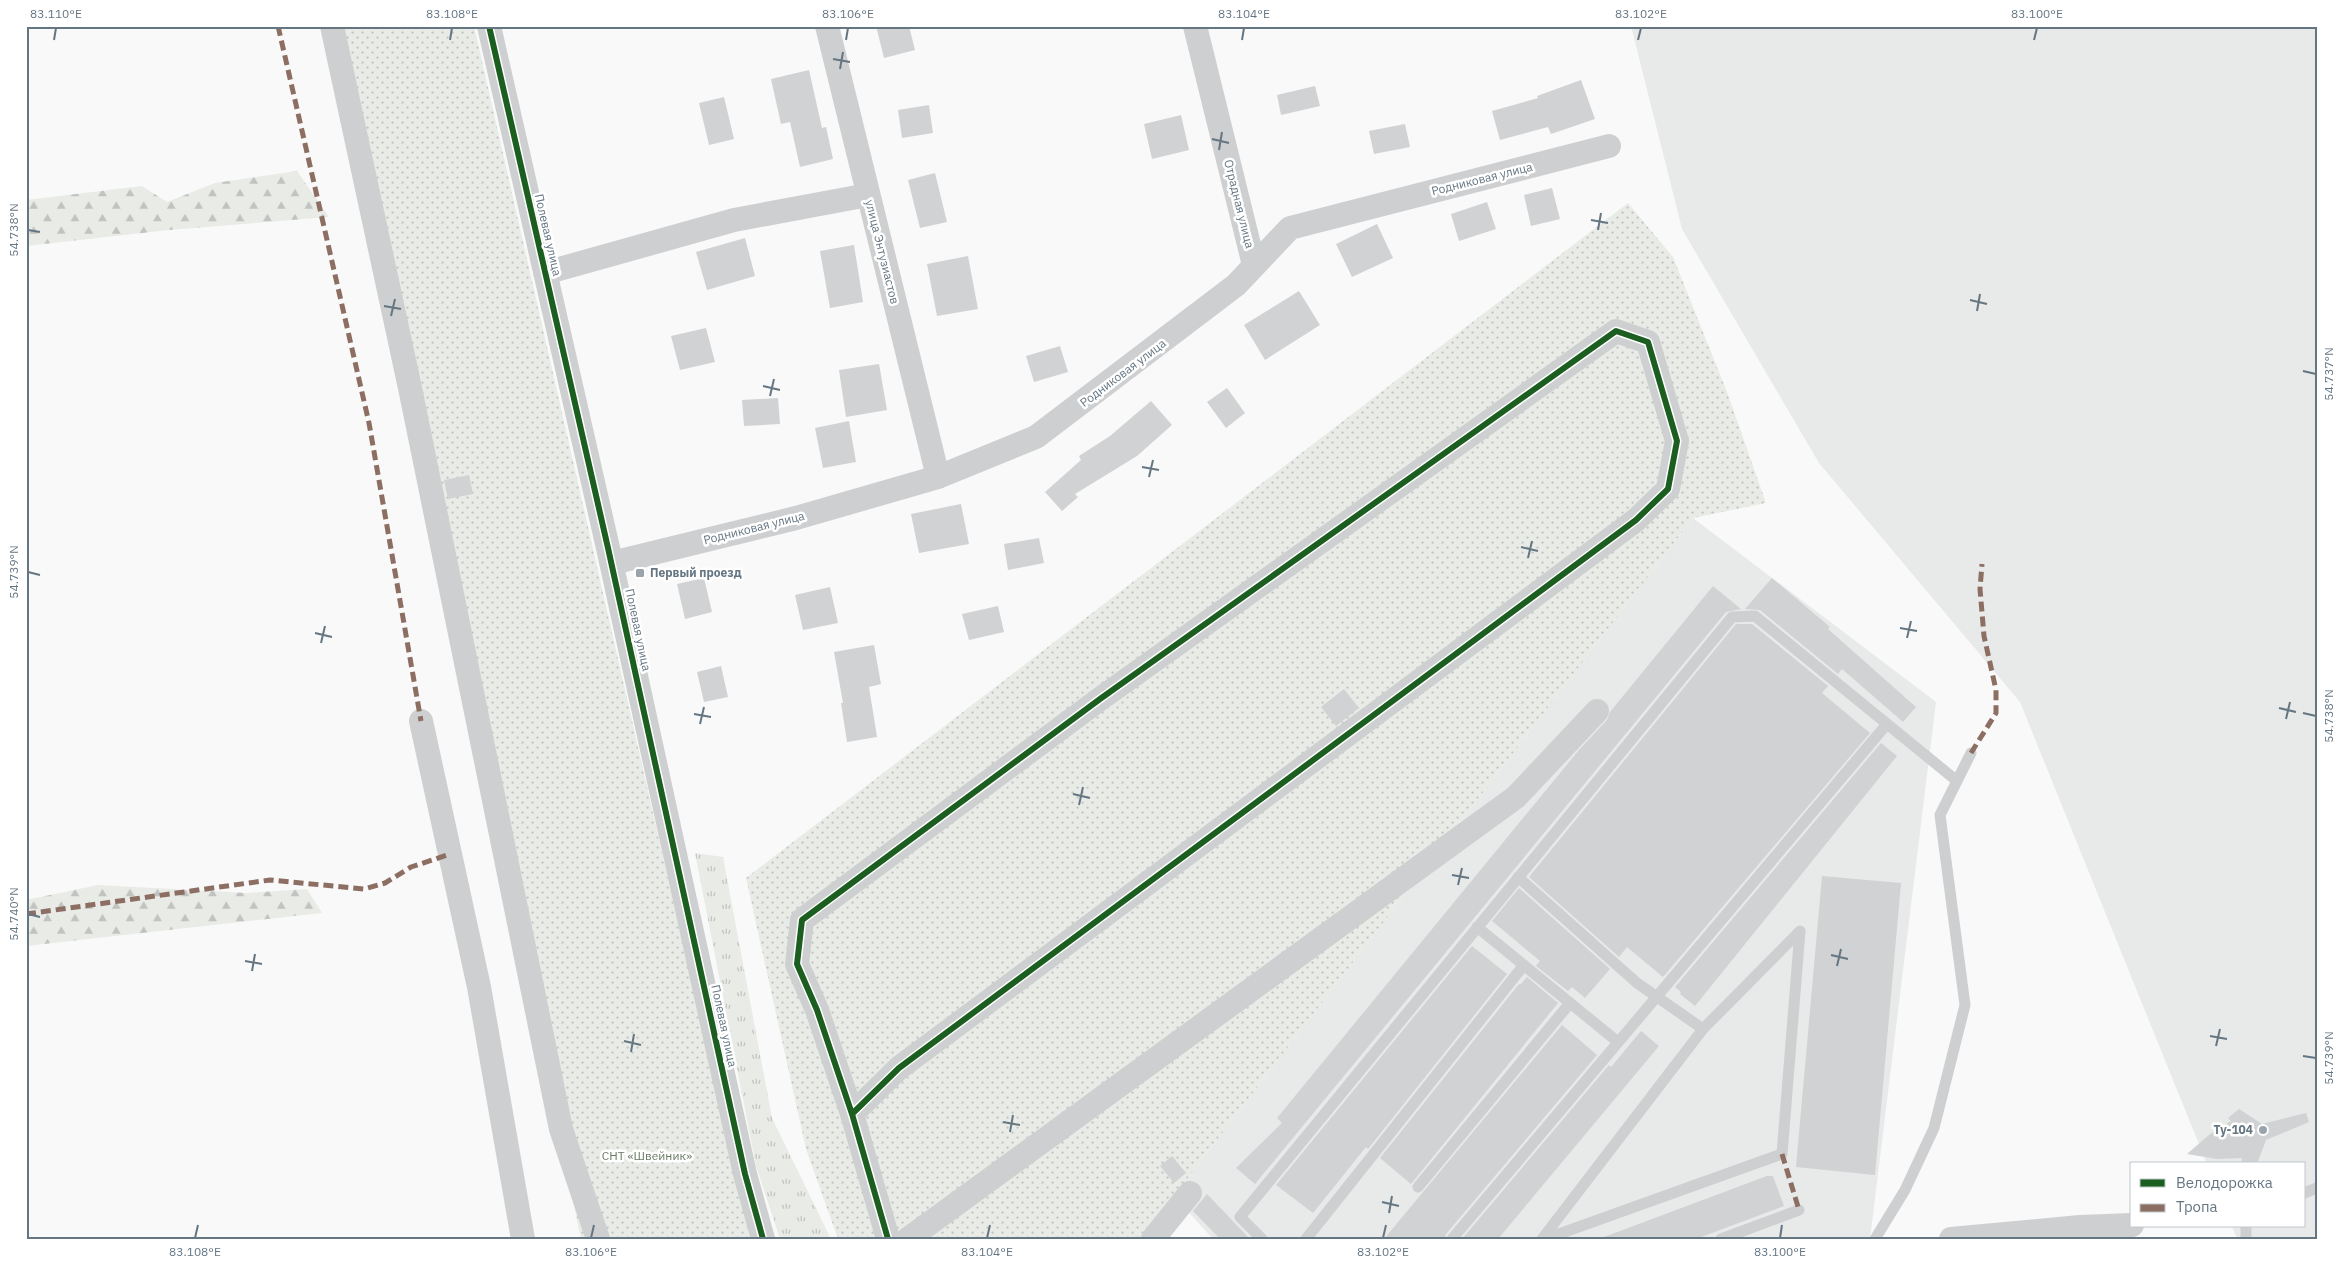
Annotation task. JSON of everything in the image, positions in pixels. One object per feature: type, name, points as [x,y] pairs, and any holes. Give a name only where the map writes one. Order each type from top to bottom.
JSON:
[{"type":"street","points":[[332,26],[410,388],[561,1130],[598,1239]]},
{"type":"street","name":"Полевая улица","points":[[489,26],[612,563],[745,1174],[763,1239]]},
{"type":"street","name":"улица Энтузиастов","points":[[826,26],[938,477]]},
{"type":"street","name":"Отрадная улица","points":[[1195,26],[1254,265]]},
{"type":"street","name":"Родниковая улица","points":[[612,563],[796,518],[938,477],[1036,437],[1236,285],[1290,228],[1609,146]]},
{"type":"street","points":[[545,273],[734,220],[868,195]]},
{"type":"street","points":[[852,1114],[899,1068],[1636,520],[1668,490],[1677,441],[1648,342],[1616,330],[1100,699],[802,920],[797,964],[817,1010],[852,1114],[888,1239]]},
{"type":"street","points":[[908,1239],[1516,797],[1596,711]]},
{"type":"street","points":[[421,722],[479,987],[523,1239]]},
{"type":"street","points":[[1154,1239],[1190,1193]]},
{"type":"street","points":[[1951,1239],[2080,1227],[2130,1225]]},
{"type":"lane","points":[[1262,1239],[1240,1217],[1732,617],[1755,616],[1957,781]]},
{"type":"lane","points":[[1452,1239],[1887,724]]},
{"type":"lane","points":[[1875,1239],[1905,1190],[1934,1128],[1965,1005],[1940,815],[1971,753]]},
{"type":"lane","points":[[1518,877],[1637,983],[1703,1029]]},
{"type":"lane","points":[[1477,927],[1618,1042]]},
{"type":"lane","points":[[1800,931],[1782,1154],[1543,1239],[1703,1029],[1800,931]]},
{"type":"lane","points":[[1306,1239],[1524,966]]},
{"type":"lane","points":[[1418,1186],[1570,1002]]},
{"type":"lane","points":[[1721,1239],[1799,1210]]},
{"type":"shaded area","points":[[1631,26],[2317,26],[2317,1239],[2237,1239],[2233,1228],[2306,1228],[2306,1162],[2206,1162],[2020,702],[1819,463],[1682,229]]},
{"type":"shaded area","points":[[1693,518],[1936,702],[1870,1239],[1213,1239],[1174,1196]]},
{"type":"green space","name":"СНТ «Швейник»","points":[[331,26],[474,26],[750,1239],[581,1239]]},
{"type":"green space","points":[[297,171],[329,217],[169,230],[26,246],[26,200],[142,186],[167,202],[215,183]]},
{"type":"green space","points":[[1628,203],[1673,257],[1727,392],[1766,503],[1693,518],[1174,1196],[1144,1239],[838,1239],[806,1149],[746,878]]},
{"type":"green space","points":[[695,853],[723,857],[772,1118],[831,1239],[780,1239],[756,1166]]},
{"type":"green space","points":[[98,885],[247,893],[307,889],[322,913],[26,946],[26,900]]},
{"type":"building","points":[[876,26],[909,26],[915,50],[884,58]]},
{"type":"building","points":[[809,70],[822,128],[826,127],[833,159],[800,167],[790,122],[781,124],[771,79]]},
{"type":"building","points":[[1581,80],[1595,119],[1551,134],[1548,127],[1500,140],[1492,111],[1538,98],[1537,96]]},
{"type":"building","points":[[1315,86],[1320,106],[1281,115],[1277,95]]},
{"type":"building","points":[[724,97],[734,139],[709,145],[699,103]]},
{"type":"building","points":[[929,105],[933,133],[902,138],[898,110]]},
{"type":"building","points":[[1181,115],[1189,150],[1152,159],[1144,124]]},
{"type":"building","points":[[1405,124],[1410,147],[1374,154],[1369,131]]},
{"type":"building","points":[[935,173],[947,222],[920,228],[908,180]]},
{"type":"building","points":[[1552,188],[1560,219],[1531,226],[1524,195]]},
{"type":"building","points":[[1487,202],[1496,229],[1459,241],[1451,214]]},
{"type":"building","points":[[1377,224],[1393,258],[1352,277],[1336,244]]},
{"type":"building","points":[[745,238],[755,276],[707,290],[696,252]]},
{"type":"building","points":[[854,245],[863,302],[830,308],[820,251]]},
{"type":"building","points":[[968,256],[978,309],[937,316],[927,264]]},
{"type":"building","points":[[1299,291],[1320,325],[1265,360],[1244,325]]},
{"type":"building","points":[[706,328],[715,362],[680,370],[671,336]]},
{"type":"building","points":[[1060,346],[1068,372],[1034,382],[1026,356]]},
{"type":"building","points":[[879,364],[887,410],[846,417],[839,370]]},
{"type":"building","points":[[1227,388],[1245,413],[1226,428],[1207,402]]},
{"type":"building","points":[[778,398],[780,424],[744,426],[742,400]]},
{"type":"building","points":[[1151,401],[1172,425],[1137,456],[1075,494],[1078,497],[1062,511],[1045,492],[1081,460],[1079,456],[1110,436]]},
{"type":"building","points":[[849,421],[856,462],[823,468],[815,428]]},
{"type":"building","points":[[469,475],[473,494],[448,499],[444,480]]},
{"type":"building","points":[[961,504],[969,544],[919,553],[911,514]]},
{"type":"building","points":[[1039,538],[1044,563],[1008,570],[1004,544]]},
{"type":"building","points":[[704,578],[712,612],[685,619],[677,584]]},
{"type":"building","points":[[1772,578],[1830,627],[1828,629],[1916,707],[1903,722],[1842,669],[1838,674],[1760,610],[1745,609]]},
{"type":"building","points":[[1713,586],[1741,609],[1726,612],[1255,1184],[1236,1168],[1282,1123],[1277,1118],[1579,750],[1607,720],[1610,712]]},
{"type":"building","points":[[830,587],[838,623],[803,630],[795,595]]},
{"type":"building","points":[[998,606],[1004,632],[969,640],[962,614]]},
{"type":"building","points":[[1736,624],[1752,624],[1828,686],[1822,693],[1870,733],[1663,977],[1627,947],[1619,957],[1529,877]]},
{"type":"building","points":[[874,645],[881,684],[869,687],[877,737],[847,742],[841,703],[843,703],[834,652]]},
{"type":"building","points":[[721,666],[728,697],[704,702],[697,672]]},
{"type":"building","points":[[1344,689],[1359,708],[1336,726],[1321,707]]},
{"type":"building","points":[[1881,743],[1897,756],[1695,1006],[1680,994],[1681,992],[1675,987]]},
{"type":"building","points":[[1822,876],[1901,883],[1875,1175],[1796,1167]]},
{"type":"building","points":[[1519,888],[1610,969],[1585,998],[1572,987],[1568,991],[1536,966],[1540,961],[1492,921]]},
{"type":"building","points":[[1472,946],[1507,974],[1368,1149],[1366,1147],[1313,1213],[1276,1185]]},
{"type":"building","points":[[1527,977],[1558,1003],[1411,1184],[1380,1158],[1519,984]]},
{"type":"building","points":[[1562,1025],[1597,1055],[1446,1234],[1445,1239],[1384,1239]]},
{"type":"building","points":[[1641,1031],[1659,1046],[1498,1239],[1462,1239],[1609,1065],[1611,1067]]},
{"type":"building","name":"Ту-104","points":[[2239,1109],[2262,1124],[2306,1113],[2309,1122],[2266,1140],[2258,1162],[2241,1162],[2242,1158],[2217,1159],[2187,1154],[2210,1134],[2231,1121],[2228,1118]]},
{"type":"building","points":[[1172,1156],[1186,1173],[1174,1183],[1160,1166]]},
{"type":"building","points":[[1767,1176],[1773,1176],[1784,1206],[1696,1239],[1604,1239],[1604,1237]]},
{"type":"building","points":[[1207,1194],[1250,1239],[1220,1239],[1193,1211]]},
{"type":"marked path","points":[[278,26],[369,423],[421,721]]},
{"type":"marked path","points":[[1971,753],[1996,713],[1996,690],[1984,636],[1980,589],[1982,564]]},
{"type":"marked path","points":[[26,914],[270,880],[364,889],[385,883],[411,867],[450,854]]},
{"type":"marked path","points":[[1782,1154],[1799,1210]]},
{"type":"cycle path","points":[[489,26],[608,548],[745,1174],[763,1239]]},
{"type":"cycle path","points":[[852,1114],[899,1068],[1636,520],[1668,489],[1677,441],[1648,342],[1616,331],[1100,699],[802,920],[797,964],[817,1010],[852,1114],[888,1239]]},
{"type":"place","name":"Первый проезд","points":[[640,573]]},
{"type":"place","name":"Ту-104","points":[[2263,1130]]}]
